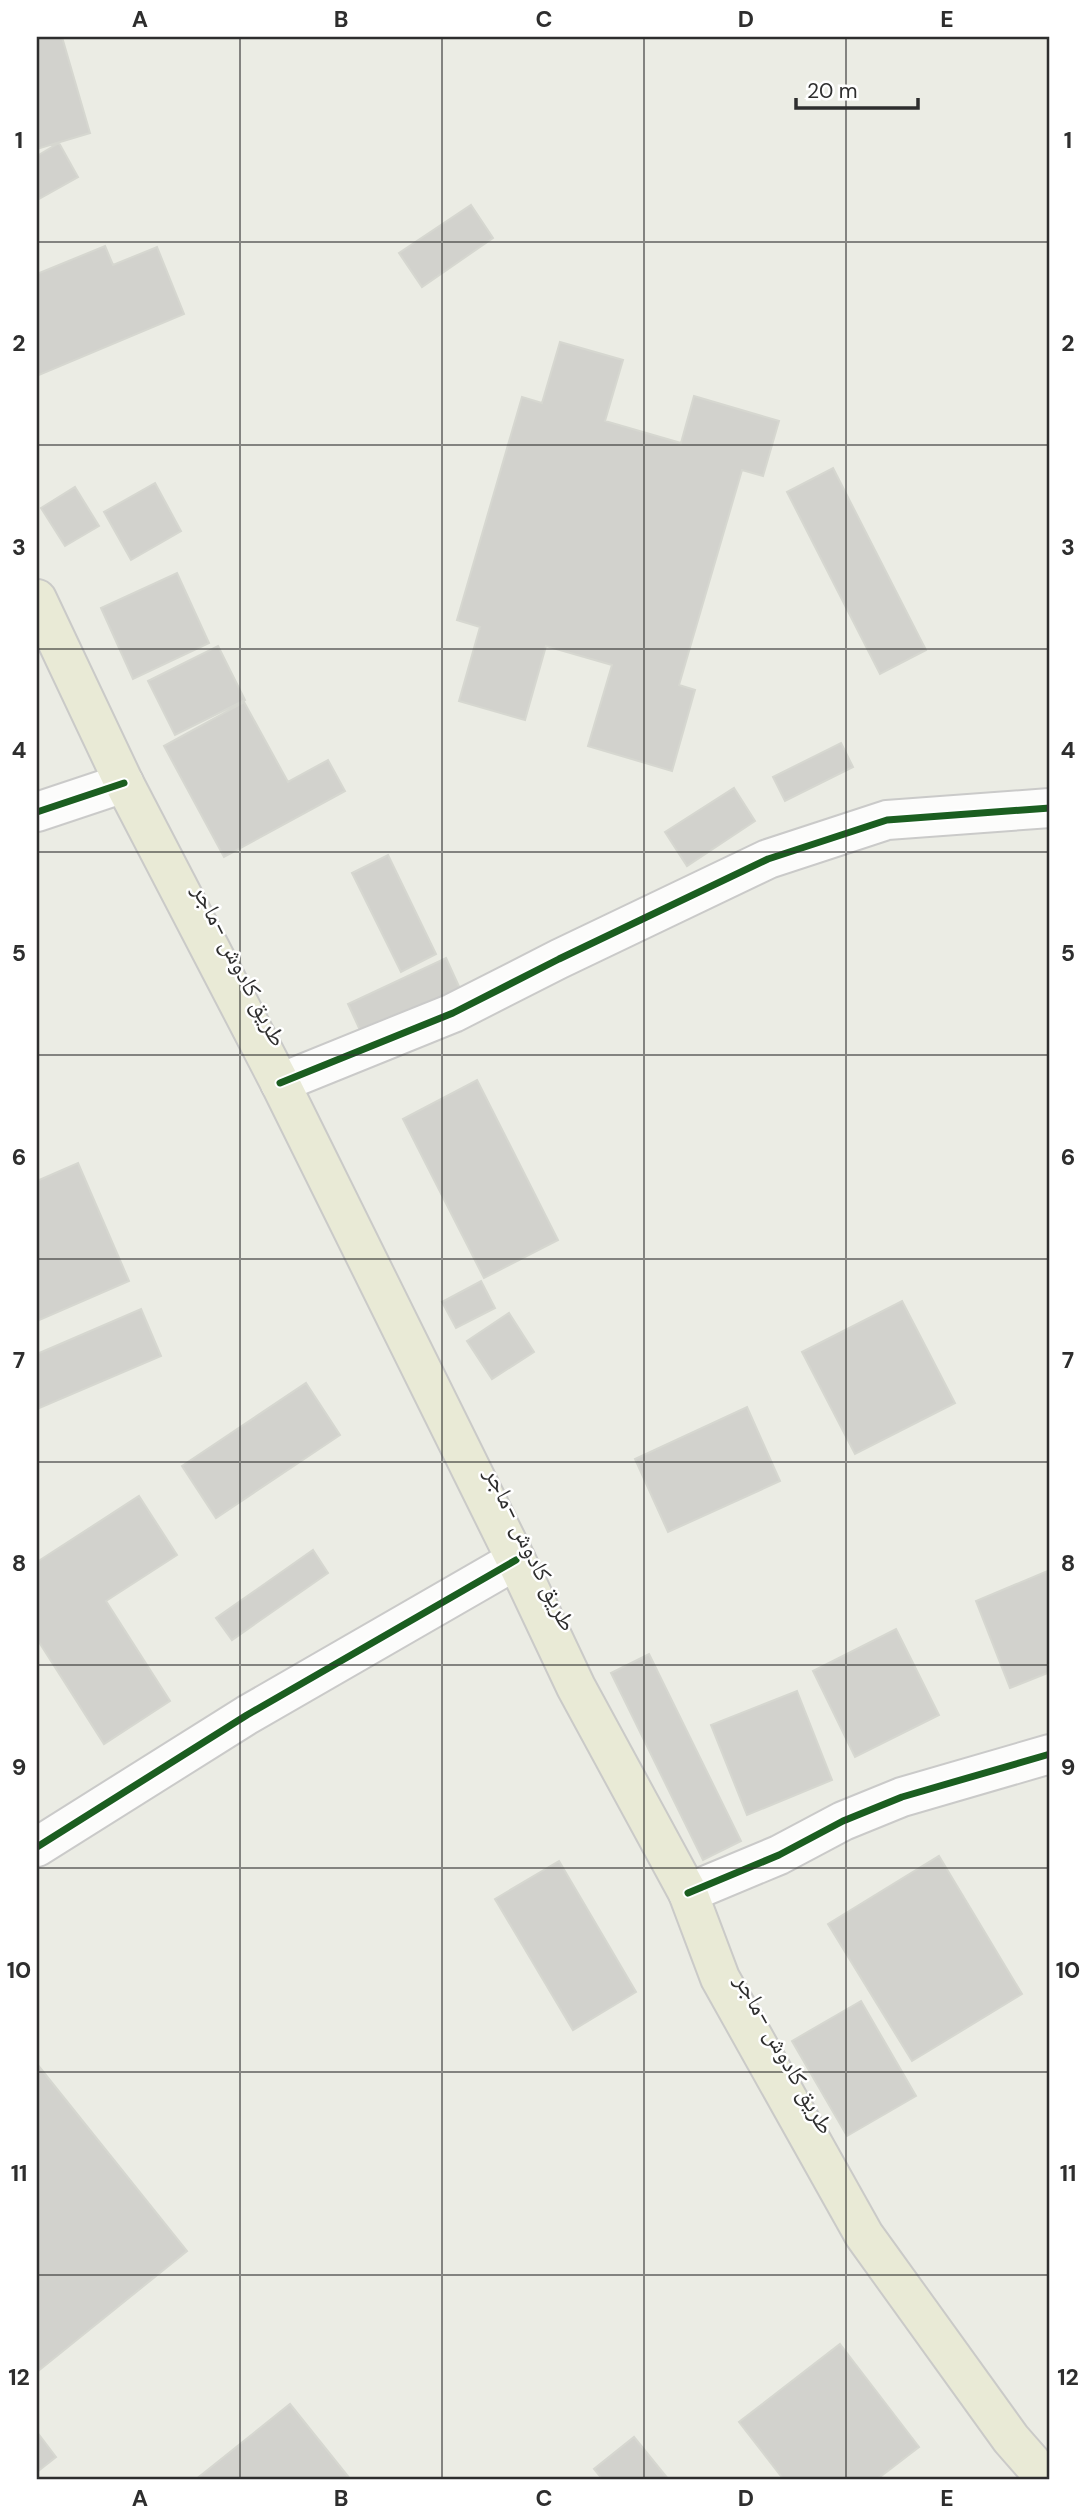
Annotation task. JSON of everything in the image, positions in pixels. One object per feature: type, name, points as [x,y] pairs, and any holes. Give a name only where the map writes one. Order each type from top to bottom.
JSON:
[{"type":"highway","name":"طريق كادوش -ماجر","points":[[37,599],[124,783],[280,1083],[576,1687],[688,1892],[720,1978],[864,2235],[1011,2439],[1046,2480]]},
{"type":"street","points":[[37,813],[124,783]]},
{"type":"street","points":[[280,1083],[453,1013],[768,859],[887,820],[1050,808]]},
{"type":"street","points":[[37,1847],[247,1715],[516,1560]]},
{"type":"street","points":[[688,1892],[779,1855],[843,1821],[902,1797],[1050,1754]]},
{"type":"building","points":[[37,37],[62,37],[90,133],[37,149]]},
{"type":"building","points":[[59,143],[78,177],[37,200],[37,156]]},
{"type":"building","points":[[471,205],[493,238],[422,287],[399,253]]},
{"type":"building","points":[[105,246],[113,265],[157,247],[184,314],[39,375],[37,274]]},
{"type":"building","points":[[560,342],[623,360],[605,421],[681,443],[694,396],[779,421],[763,476],[742,470],[679,685],[695,690],[672,771],[588,746],[612,665],[546,646],[525,720],[459,701],[480,627],[457,620],[522,397],[542,403]]},
{"type":"building","points":[[833,468],[926,650],[880,674],[787,492]]},
{"type":"building","points":[[155,483],[181,531],[131,560],[104,512]]},
{"type":"building","points":[[75,487],[99,526],[65,546],[41,508]]},
{"type":"building","points":[[177,573],[209,643],[133,679],[101,608]]},
{"type":"building","points":[[218,646],[245,700],[175,735],[148,681]]},
{"type":"building","points":[[244,702],[288,782],[328,760],[345,791],[224,857],[164,746]]},
{"type":"building","points":[[841,743],[853,767],[785,801],[773,777]]},
{"type":"building","points":[[734,788],[755,821],[687,866],[665,832]]},
{"type":"building","points":[[388,855],[436,954],[401,972],[352,873]]},
{"type":"building","points":[[446,958],[462,993],[364,1039],[348,1004]]},
{"type":"building","points":[[477,1080],[558,1240],[484,1278],[403,1119]]},
{"type":"building","points":[[78,1163],[129,1281],[37,1321],[37,1181]]},
{"type":"building","points":[[481,1281],[495,1308],[456,1328],[442,1302]]},
{"type":"building","points":[[902,1301],[955,1403],[855,1454],[802,1352]]},
{"type":"building","points":[[141,1309],[161,1356],[37,1409],[37,1354]]},
{"type":"building","points":[[509,1313],[534,1352],[492,1379],[467,1341]]},
{"type":"building","points":[[306,1383],[340,1435],[216,1518],[182,1466]]},
{"type":"building","points":[[747,1407],[780,1481],[668,1532],[635,1459]]},
{"type":"building","points":[[139,1496],[177,1555],[106,1601],[170,1701],[104,1744],[37,1639],[37,1562]]},
{"type":"building","points":[[313,1550],[328,1573],[232,1640],[216,1618]]},
{"type":"building","points":[[1050,1570],[1050,1672],[1010,1688],[976,1601]]},
{"type":"building","points":[[896,1629],[939,1715],[855,1757],[813,1671]]},
{"type":"building","points":[[649,1654],[741,1841],[703,1860],[611,1673]]},
{"type":"building","points":[[797,1691],[832,1780],[747,1815],[711,1725]]},
{"type":"building","points":[[939,1856],[1022,1994],[912,2061],[828,1924]]},
{"type":"building","points":[[559,1861],[636,1992],[573,2030],[495,1899]]},
{"type":"building","points":[[861,2001],[916,2096],[847,2136],[792,2041]]},
{"type":"building","points":[[37,2064],[187,2251],[37,2372]]},
{"type":"building","points":[[840,2344],[919,2447],[876,2480],[784,2480],[739,2422]]},
{"type":"building","points":[[290,2404],[351,2480],[195,2480]]},
{"type":"building","points":[[37,2432],[56,2457],[37,2472]]},
{"type":"building","points":[[634,2437],[669,2480],[603,2480],[594,2469]]},
{"type":"cycle path","points":[[37,812],[124,783]]},
{"type":"cycle path","points":[[280,1083],[453,1013],[768,859],[887,820],[1050,808]]},
{"type":"cycle path","points":[[37,1847],[247,1715],[516,1560]]},
{"type":"cycle path","points":[[688,1893],[779,1855],[843,1821],[902,1797],[1050,1754]]}]
